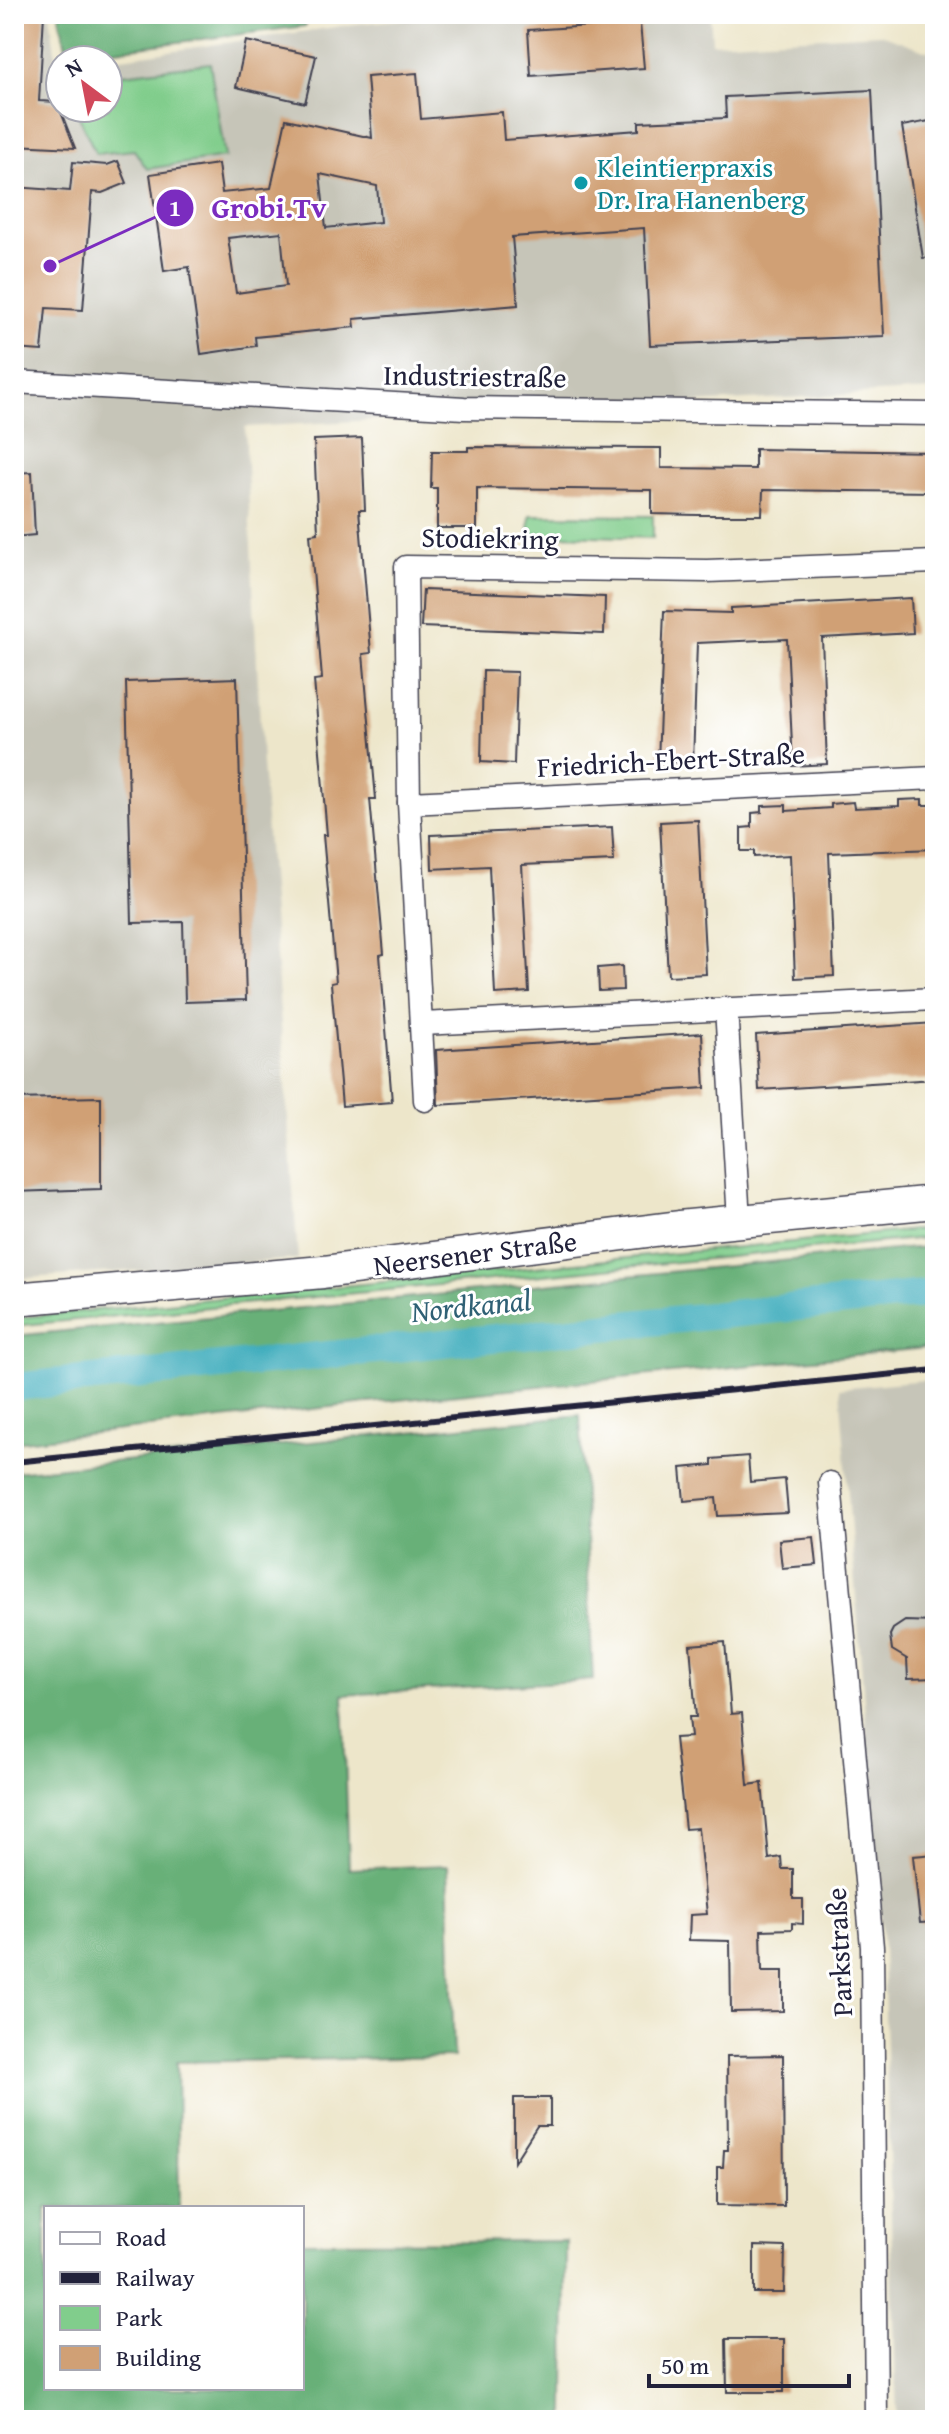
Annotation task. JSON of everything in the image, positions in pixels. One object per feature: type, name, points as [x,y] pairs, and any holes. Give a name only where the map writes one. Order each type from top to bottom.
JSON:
[{"type":"main road","name":"Neersener Straße","points":[[14,1299],[323,1272],[739,1220],[935,1202]]},
{"type":"street","name":"Industriestraße","points":[[14,382],[464,408],[935,414]]},
{"type":"street","name":"Stodiekring","points":[[425,1100],[409,803],[406,567],[707,571],[935,562]]},
{"type":"street","name":"Friedrich-Ebert-Straße","points":[[409,803],[935,778]]},
{"type":"street","points":[[422,1024],[935,999]]},
{"type":"street","points":[[726,1008],[739,1220]]},
{"type":"street","name":"Parkstraße","points":[[830,1483],[872,1947],[876,2420]]},
{"type":"shaded area","points":[[14,14],[50,14],[54,44],[44,44],[44,124],[124,124],[124,58],[356,24],[461,14],[710,14],[712,43],[881,34],[935,54],[935,390],[245,427],[262,764],[298,1259],[14,1279]]},
{"type":"shaded area","points":[[935,1379],[935,2420],[897,2420],[883,1947],[840,1388]]},
{"type":"green space","points":[[59,14],[304,14],[306,26],[124,49],[124,44],[65,44]]},
{"type":"green space","points":[[210,63],[225,157],[147,169],[134,150],[96,154],[82,124],[124,124],[124,74]]},
{"type":"green space","points":[[530,515],[653,516],[653,538],[529,534]]},
{"type":"green space","points":[[935,1228],[935,1237],[14,1326],[14,1318]]},
{"type":"green space","points":[[935,1246],[935,1347],[358,1404],[14,1442],[14,1336]]},
{"type":"green space","points":[[580,1415],[593,1680],[343,1695],[349,1869],[448,1865],[454,2057],[177,2062],[179,2206],[44,2206],[44,2390],[304,2390],[304,2242],[566,2241],[565,2420],[14,2420],[14,1472]]},
{"type":"building","points":[[14,14],[44,14],[39,101],[44,101],[44,124],[66,124],[75,148],[14,145]]},
{"type":"building","points":[[640,23],[644,68],[531,76],[528,30]]},
{"type":"building","points":[[246,41],[316,56],[305,103],[236,87]]},
{"type":"building","points":[[417,73],[421,119],[502,112],[504,140],[639,130],[639,122],[726,118],[725,97],[872,90],[884,336],[650,345],[644,228],[512,237],[518,305],[354,319],[355,327],[255,337],[256,346],[201,354],[189,267],[164,271],[150,174],[218,164],[222,193],[271,188],[286,119],[372,138],[367,77]],"holes":[[[320,174],[377,186],[380,222],[326,228]],[[281,232],[286,286],[236,293],[228,238]]]},
{"type":"building","points":[[935,120],[935,257],[923,258],[902,126]]},
{"type":"building","points":[[118,161],[127,183],[102,193],[92,192],[83,310],[46,308],[42,351],[14,349],[14,187],[70,191],[73,162],[107,165]]},
{"type":"building","points":[[362,438],[365,510],[359,510],[371,653],[363,654],[376,799],[370,799],[384,954],[380,955],[392,1102],[342,1106],[331,983],[336,982],[314,680],[322,679],[310,534],[318,533],[314,440]]},
{"type":"building","points":[[468,447],[661,448],[661,468],[755,469],[755,449],[935,452],[935,492],[763,490],[762,515],[697,515],[652,514],[652,490],[477,488],[477,528],[437,528],[437,488],[431,488],[432,451],[468,451]]},
{"type":"building","points":[[32,472],[35,535],[14,537],[14,473]]},
{"type":"building","points":[[423,590],[605,597],[604,634],[421,627]]},
{"type":"building","points":[[911,598],[913,633],[822,638],[827,764],[793,766],[787,639],[697,643],[693,763],[658,762],[664,611],[731,613],[731,608]]},
{"type":"building","points":[[483,671],[517,672],[514,764],[481,762]]},
{"type":"building","points":[[237,678],[246,1000],[185,1002],[183,922],[132,923],[126,682]]},
{"type":"building","points":[[922,799],[922,805],[933,805],[935,849],[829,853],[834,976],[795,978],[790,855],[754,857],[754,851],[741,851],[741,828],[752,827],[752,813],[762,812],[762,806],[786,805],[786,811],[831,808],[831,804],[853,802],[854,808],[899,806],[899,800]]},
{"type":"building","points":[[698,820],[706,974],[668,976],[660,822]]},
{"type":"building","points":[[612,827],[614,861],[522,865],[529,992],[495,994],[489,866],[432,869],[431,835]]},
{"type":"building","points":[[622,966],[623,990],[599,991],[598,968]]},
{"type":"building","points":[[935,1023],[935,1079],[759,1090],[756,1035]]},
{"type":"building","points":[[702,1033],[705,1088],[438,1105],[436,1050]]},
{"type":"building","points":[[101,1097],[101,1189],[14,1192],[14,1099]]},
{"type":"building","points":[[748,1456],[750,1482],[785,1479],[788,1513],[718,1516],[716,1498],[684,1501],[681,1468],[712,1465],[712,1459]]},
{"type":"building","points":[[814,1537],[817,1565],[782,1568],[779,1540]]},
{"type":"building","points":[[905,1621],[935,1622],[935,1678],[908,1679],[907,1659],[892,1650],[890,1635]]},
{"type":"building","points":[[725,1642],[731,1714],[742,1713],[748,1785],[762,1783],[769,1859],[781,1857],[782,1869],[793,1869],[793,1899],[803,1899],[803,1924],[792,1923],[792,1929],[761,1930],[762,1971],[783,1971],[783,2011],[731,2012],[730,1941],[689,1940],[690,1915],[707,1914],[698,1828],[685,1829],[675,1738],[691,1737],[689,1717],[696,1717],[690,1645]]},
{"type":"building","points":[[935,1854],[935,1922],[920,1923],[913,1856]]},
{"type":"building","points":[[783,2055],[784,2206],[717,2205],[717,2167],[723,2167],[724,2150],[728,2150],[727,2056]]},
{"type":"building","points":[[514,2098],[550,2098],[550,2126],[537,2126],[514,2162]]},
{"type":"building","points":[[754,2246],[785,2247],[784,2293],[754,2293]]},
{"type":"building","points":[[726,2339],[784,2339],[784,2392],[727,2392]]},
{"type":"waterway","name":"Nordkanal","points":[[14,1387],[935,1293]]},
{"type":"railway","points":[[14,1462],[935,1370]]},
{"type":"place","name":"Kleintierpraxis Dr. Ira Hanenberg","points":[[581,183]]},
{"type":"place","name":"Grobi.Tv","points":[[50,266]]}]
